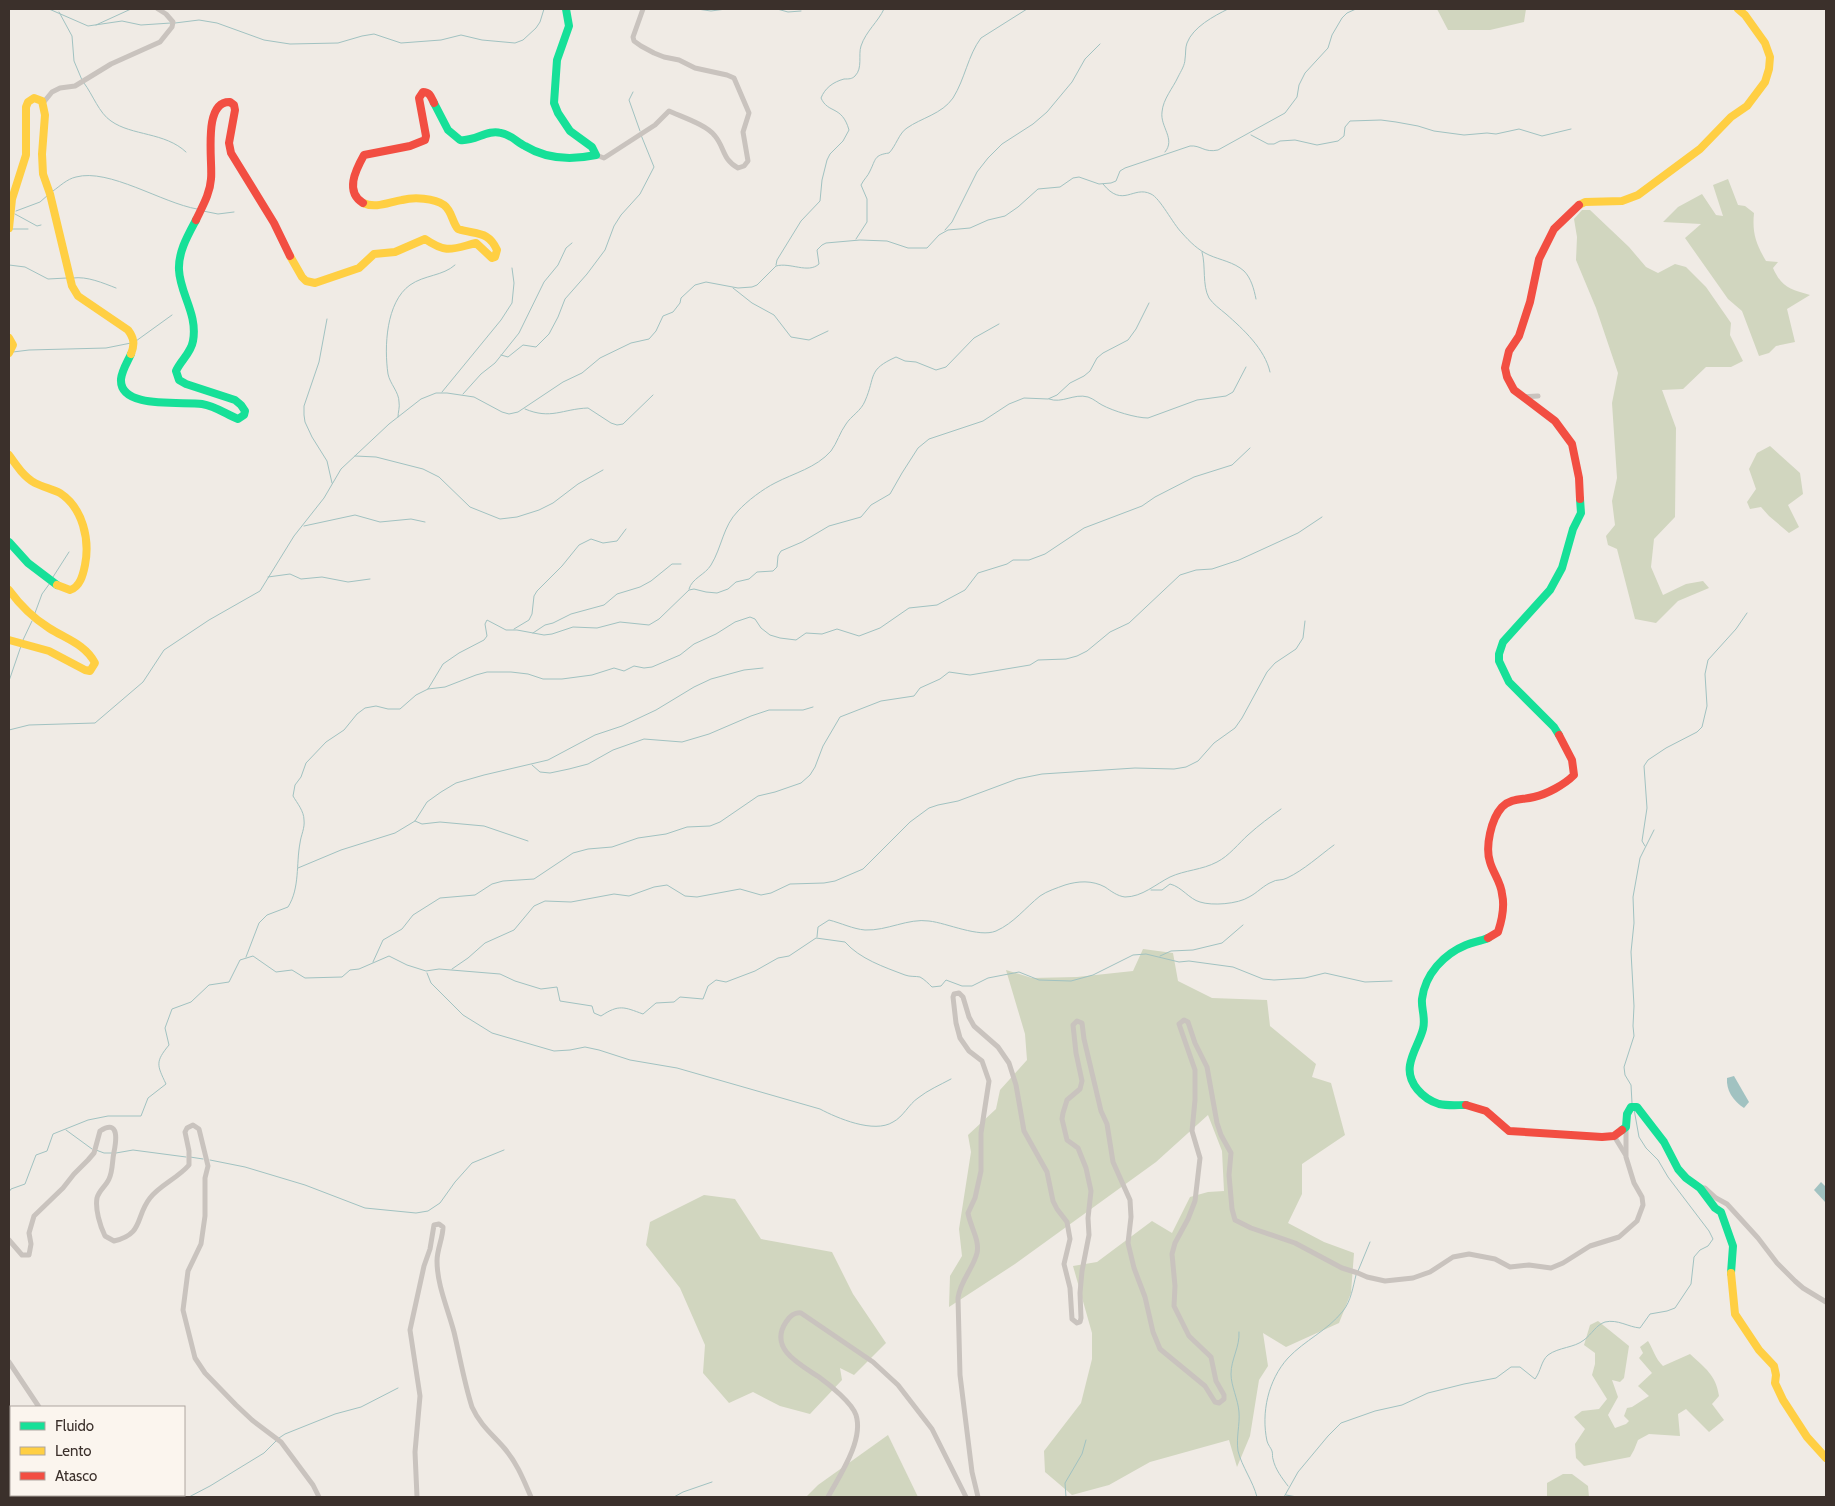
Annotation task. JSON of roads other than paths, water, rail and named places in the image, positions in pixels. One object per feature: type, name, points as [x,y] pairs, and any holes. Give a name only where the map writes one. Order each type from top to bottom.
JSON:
[{"type":"street","points":[[43,103],[52,92],[60,88],[75,86],[111,64],[160,42],[172,27],[173,22],[158,9]]},
{"type":"street","points":[[566,9],[569,26],[557,60],[554,102],[564,124],[570,131],[592,147],[596,155]]},
{"type":"street","points":[[9,228],[12,199],[26,155],[26,107],[28,102],[34,98],[39,99],[46,111],[43,174],[45,185],[50,194],[72,286],[78,296],[128,330],[134,338],[135,344],[131,357],[120,381],[123,390],[135,398],[146,401],[204,404],[238,419],[244,416],[245,412],[241,404],[190,386],[179,380],[176,371],[189,353],[193,342],[190,309],[180,278],[179,268],[185,244],[209,190],[212,162],[209,144],[211,128],[220,104],[231,103],[235,108],[236,117],[228,140],[232,156],[276,226],[297,269],[302,277],[310,283],[326,280],[361,267],[374,254],[395,252],[425,239],[437,247],[446,250],[476,243],[492,258],[495,257],[497,250],[493,241],[484,234],[458,229],[449,209],[444,205],[405,199],[382,205],[368,206],[354,196],[352,188],[360,160],[364,155],[410,146],[425,140],[426,132],[419,98],[423,92],[430,94],[448,130],[460,141],[468,141],[496,132],[505,134],[542,154],[574,158],[596,155],[604,158],[654,125],[669,111],[716,136],[730,164],[738,168],[744,166],[748,161],[743,132],[749,113],[734,78],[695,68],[679,60],[664,57],[634,41],[633,37],[643,9]]},
{"type":"street","points":[[1626,1127],[1614,1136],[1509,1131],[1503,1128],[1490,1114],[1476,1107],[1441,1105],[1432,1102],[1418,1091],[1413,1084],[1409,1073],[1409,1063],[1421,1036],[1424,1023],[1422,1004],[1424,990],[1434,971],[1444,959],[1459,949],[1487,940],[1498,932],[1503,911],[1503,901],[1500,882],[1491,865],[1489,853],[1491,833],[1497,814],[1506,802],[1540,795],[1570,781],[1574,775],[1572,760],[1554,728],[1509,682],[1499,661],[1503,642],[1550,590],[1562,568],[1573,529],[1580,513],[1579,478],[1572,444],[1555,421],[1514,390],[1504,368],[1506,358],[1519,336],[1530,302],[1539,258],[1554,229],[1580,204],[1585,202],[1631,199],[1649,187],[1708,141],[1731,117],[1747,106],[1764,82],[1769,69],[1770,56],[1765,43],[1745,15],[1738,9]]},
{"type":"street","points":[[9,338],[12,345],[9,353]]},
{"type":"street","points":[[1522,397],[1538,396]]},
{"type":"street","points":[[9,455],[24,474],[37,484],[54,490],[65,497],[80,513],[84,524],[86,556],[77,586],[70,590],[57,584],[18,554],[9,542]]},
{"type":"street","points":[[9,590],[17,602],[48,628],[85,648],[95,663],[90,670],[83,670],[37,645],[9,640]]},
{"type":"street","points":[[978,1497],[972,1472],[960,1375],[958,1298],[961,1286],[977,1253],[968,1213],[976,1198],[981,1171],[981,1133],[989,1081],[982,1061],[969,1051],[960,1038],[956,1023],[954,994],[959,993],[963,997],[974,1026],[998,1047],[1009,1063],[1016,1085],[1024,1130],[1047,1172],[1053,1201],[1067,1222],[1070,1233],[1064,1264],[1070,1288],[1072,1319],[1077,1323],[1080,1322],[1081,1318],[1080,1293],[1089,1234],[1088,1218],[1091,1191],[1086,1168],[1078,1148],[1068,1140],[1062,1119],[1067,1100],[1080,1089],[1082,1081],[1073,1025],[1077,1021],[1084,1026],[1084,1039],[1101,1111],[1107,1124],[1112,1162],[1130,1200],[1131,1217],[1128,1243],[1134,1268],[1145,1297],[1153,1332],[1160,1349],[1200,1381],[1210,1392],[1215,1402],[1222,1402],[1224,1395],[1216,1381],[1211,1357],[1189,1336],[1174,1306],[1175,1286],[1172,1254],[1175,1243],[1188,1220],[1195,1201],[1200,1167],[1200,1158],[1192,1131],[1195,1070],[1186,1047],[1180,1024],[1181,1021],[1188,1022],[1195,1043],[1207,1067],[1217,1123],[1231,1153],[1229,1175],[1232,1215],[1235,1220],[1250,1228],[1296,1243],[1342,1268],[1367,1277],[1386,1280],[1413,1278],[1430,1272],[1453,1257],[1469,1254],[1495,1259],[1510,1267],[1529,1265],[1551,1268],[1563,1263],[1590,1246],[1619,1237],[1637,1221],[1643,1205],[1642,1196],[1634,1183],[1625,1154],[1614,1136]]},
{"type":"street","points":[[1625,1154],[1626,1127],[1631,1106],[1637,1108],[1664,1142],[1678,1169],[1686,1178],[1700,1188],[1715,1208],[1721,1212],[1733,1246],[1731,1278],[1735,1314],[1759,1350],[1774,1366],[1775,1383],[1782,1400],[1807,1437],[1826,1458]]},
{"type":"street","points":[[9,1240],[22,1255],[30,1255],[32,1244],[29,1232],[34,1216],[63,1188],[94,1153],[100,1131],[108,1127],[112,1128],[115,1132],[117,1140],[109,1180],[100,1191],[96,1203],[104,1236],[114,1241],[126,1237],[136,1227],[152,1195],[189,1165],[189,1152],[185,1132],[187,1128],[194,1125],[199,1129],[208,1166],[205,1178],[205,1216],[201,1244],[188,1271],[183,1310],[195,1358],[205,1374],[236,1405],[281,1442],[313,1485],[319,1497]]},
{"type":"street","points":[[1700,1188],[1705,1188],[1716,1198],[1727,1204],[1758,1238],[1777,1263],[1795,1281],[1826,1302]]},
{"type":"street","points":[[417,1497],[415,1452],[420,1396],[410,1330],[424,1266],[430,1250],[434,1225],[438,1224],[443,1227],[443,1232],[438,1249],[438,1268],[446,1307],[472,1406],[476,1417],[485,1429],[506,1450],[531,1497]]},
{"type":"street","points":[[828,1497],[858,1437],[856,1415],[851,1406],[840,1395],[821,1378],[792,1360],[786,1352],[782,1343],[783,1327],[791,1315],[796,1312],[801,1313],[873,1362],[898,1385],[932,1429],[966,1497]]},
{"type":"street","points":[[9,1362],[37,1406]]},
{"type":"water","points":[[1734,1076],[1749,1102],[1744,1108],[1734,1099],[1729,1091],[1727,1078]]},
{"type":"water","points":[[1821,1182],[1826,1187],[1826,1203],[1814,1190]]},
{"type":"waterway","points":[[49,9],[88,26],[122,21],[141,25],[171,23]]},
{"type":"waterway","points":[[96,25],[131,9]]},
{"type":"waterway","points":[[175,23],[199,20],[217,23],[264,40],[290,44],[338,43],[374,34],[401,43],[441,40],[461,35],[482,40],[515,43],[523,40],[536,28],[544,9]]},
{"type":"waterway","points":[[697,9],[711,11],[726,9]]},
{"type":"waterway","points":[[777,9],[788,12],[801,11]]},
{"type":"waterway","points":[[776,265],[777,260],[801,221],[820,201],[822,180],[827,160],[830,154],[843,141],[849,130],[843,117],[827,106],[821,98],[827,88],[836,82],[855,76],[860,65],[860,50],[863,41],[884,9]]},
{"type":"waterway","points":[[856,239],[867,222],[867,199],[861,185],[876,158],[889,153],[907,128],[937,112],[953,98],[981,38],[1027,9]]},
{"type":"waterway","points":[[1165,152],[1169,142],[1163,123],[1163,107],[1184,66],[1187,43],[1199,27],[1228,9]]},
{"type":"waterway","points":[[9,730],[29,725],[95,723],[143,682],[164,650],[209,620],[260,591],[294,536],[324,498],[341,469],[389,424],[421,399],[436,393],[447,393],[474,397],[509,414],[518,412],[563,382],[582,373],[600,358],[631,343],[649,339],[656,331],[663,316],[673,312],[680,303],[681,298],[695,285],[706,282],[738,288],[752,287],[757,285],[776,266],[815,267],[819,264],[817,250],[826,243],[860,240],[887,241],[908,248],[927,248],[939,235],[948,230],[970,228],[988,220],[1005,216],[1038,189],[1060,187],[1073,178],[1079,177],[1099,184],[1111,183],[1116,181],[1120,171],[1125,168],[1190,146],[1218,150],[1285,113],[1297,97],[1299,85],[1305,73],[1328,48],[1332,35],[1342,18],[1347,13],[1356,9]]},
{"type":"waterway","points":[[59,12],[72,36],[74,61],[82,80]]},
{"type":"waterway","points":[[945,230],[952,222],[977,172],[988,158],[1002,144],[1033,124],[1047,112],[1072,82],[1085,59],[1100,44]]},
{"type":"waterway","points":[[84,83],[100,109],[111,121],[119,126],[159,137],[186,152]]},
{"type":"waterway","points":[[633,92],[629,100],[640,131]]},
{"type":"waterway","points":[[1251,135],[1268,144],[1295,140],[1317,145],[1338,141],[1344,136],[1345,127],[1350,121],[1381,120],[1464,135],[1496,134],[1519,129],[1542,136],[1571,129]]},
{"type":"waterway","points":[[501,355],[508,357],[523,345],[536,347],[549,334],[565,299],[605,250],[614,226],[621,215],[640,194],[654,167],[641,135]]},
{"type":"waterway","points":[[53,191],[76,177],[104,177],[183,206],[197,209]]},
{"type":"waterway","points":[[1103,184],[1116,195],[1122,196],[1145,192],[1155,196],[1188,240],[1205,253],[1231,263],[1244,271],[1250,280],[1256,299]]},
{"type":"waterway","points":[[16,211],[40,202],[48,195]]},
{"type":"waterway","points":[[203,211],[218,214],[234,212]]},
{"type":"waterway","points":[[15,214],[37,226],[41,225]]},
{"type":"waterway","points":[[11,229],[28,229]]},
{"type":"waterway","points":[[463,394],[481,374],[495,363],[519,333],[544,282],[558,265],[566,248],[572,243]]},
{"type":"waterway","points":[[1202,252],[1209,298],[1258,347],[1270,372]]},
{"type":"waterway","points":[[9,265],[25,267],[48,279],[67,278]]},
{"type":"waterway","points":[[398,417],[399,398],[389,378],[386,351],[391,314],[396,302],[410,285],[450,269],[455,265]]},
{"type":"waterway","points":[[442,392],[501,320],[512,303],[514,283],[512,268]]},
{"type":"waterway","points":[[73,278],[89,279],[116,288]]},
{"type":"waterway","points":[[733,288],[752,303],[774,315],[791,337],[809,340],[828,331]]},
{"type":"waterway","points":[[246,957],[259,923],[267,915],[288,907],[292,900],[304,823],[302,810],[293,796],[295,785],[301,777],[306,763],[326,742],[344,730],[357,714],[365,708],[376,706],[400,709],[416,695],[428,689],[443,664],[484,640],[487,636],[485,624],[487,620],[506,630],[544,635],[573,627],[597,628],[620,622],[649,625],[659,619],[689,590],[694,589],[717,593],[728,589],[736,582],[749,579],[757,572],[773,571],[777,567],[778,556],[781,551],[802,542],[829,526],[861,517],[871,505],[890,494],[918,448],[929,439],[983,421],[1009,404],[1024,398],[1048,399],[1057,395],[1070,383],[1084,376],[1103,353],[1128,340],[1136,329],[1149,303]]},
{"type":"waterway","points":[[136,341],[172,315]]},
{"type":"waterway","points":[[327,319],[319,362],[304,406],[304,415],[312,437],[327,461],[332,483]]},
{"type":"waterway","points":[[689,589],[693,582],[711,565],[729,523],[750,499],[765,488],[819,462],[831,451],[846,424],[863,405],[874,374],[880,366],[896,357],[936,370],[946,367],[974,338],[999,324]]},
{"type":"waterway","points":[[13,352],[106,348],[131,343]]},
{"type":"waterway","points":[[1049,399],[1059,400],[1083,396],[1118,412],[1148,418],[1197,400],[1226,396],[1233,392],[1246,367]]},
{"type":"waterway","points":[[525,409],[542,414],[550,414],[588,408],[617,425],[623,424],[653,395]]},
{"type":"waterway","points":[[428,689],[445,687],[487,672],[511,672],[528,674],[543,679],[562,679],[592,675],[614,668],[624,671],[634,666],[652,667],[680,655],[694,644],[716,634],[735,622],[750,617],[755,619],[761,628],[770,635],[780,638],[796,640],[806,633],[822,634],[837,629],[859,636],[880,628],[909,608],[937,605],[965,590],[978,573],[1007,564],[1013,560],[1029,560],[1045,554],[1084,528],[1142,506],[1155,497],[1194,477],[1232,465],[1250,448]]},
{"type":"waterway","points":[[355,456],[376,457],[423,469],[439,477],[470,507],[500,519],[517,517],[539,510],[603,470]]},
{"type":"waterway","points":[[304,526],[355,515],[380,522],[411,519],[425,522]]},
{"type":"waterway","points":[[373,962],[383,940],[402,929],[413,915],[440,898],[475,895],[492,884],[503,881],[534,879],[573,853],[588,849],[612,847],[638,838],[666,834],[687,827],[710,826],[720,822],[758,796],[801,783],[810,775],[815,767],[823,746],[840,717],[881,701],[914,696],[920,688],[940,679],[949,672],[970,675],[1030,665],[1038,660],[1066,659],[1077,656],[1087,651],[1110,632],[1129,623],[1180,575],[1196,570],[1212,569],[1239,560],[1298,533],[1322,517]]},
{"type":"waterway","points":[[514,629],[529,620],[532,614],[534,596],[537,591],[562,566],[579,545],[591,539],[603,543],[617,541],[626,529]]},
{"type":"waterway","points":[[53,577],[69,552]]},
{"type":"waterway","points":[[533,633],[545,625],[571,614],[604,605],[617,594],[640,587],[651,581],[672,564],[681,564]]},
{"type":"waterway","points":[[268,577],[290,574],[301,579],[322,577],[348,582],[370,579]]},
{"type":"waterway","points":[[35,613],[42,594],[50,583]]},
{"type":"waterway","points":[[1645,846],[1642,841],[1647,808],[1644,766],[1648,760],[1697,732],[1702,727],[1707,706],[1705,674],[1708,660],[1736,629],[1747,613]]},
{"type":"waterway","points":[[23,640],[32,621]]},
{"type":"waterway","points":[[452,969],[485,943],[514,930],[534,906],[545,901],[571,902],[614,894],[629,896],[654,887],[667,885],[685,896],[697,897],[740,889],[761,895],[771,893],[790,884],[835,881],[863,869],[910,822],[929,808],[958,801],[1017,779],[1042,774],[1186,767],[1198,761],[1214,743],[1235,728],[1267,672],[1275,663],[1296,649],[1303,638],[1305,621]]},
{"type":"waterway","points":[[9,681],[21,646]]},
{"type":"waterway","points":[[298,868],[341,850],[395,833],[415,821],[427,802],[456,783],[548,760],[595,735],[622,726],[656,710],[711,679],[744,670],[763,668]]},
{"type":"waterway","points":[[532,765],[540,772],[550,773],[588,764],[613,750],[644,739],[682,742],[709,734],[769,710],[803,710],[813,707]]},
{"type":"waterway","points":[[817,937],[818,927],[829,920],[865,930],[881,929],[913,921],[929,921],[981,933],[989,933],[1008,924],[1043,894],[1075,883],[1095,883],[1125,897],[1137,895],[1170,877],[1211,865],[1230,853],[1256,828],[1281,809]]},
{"type":"waterway","points":[[415,821],[422,824],[440,822],[484,826],[528,841]]},
{"type":"waterway","points":[[1632,1103],[1631,1085],[1625,1075],[1624,1067],[1634,1036],[1631,952],[1634,923],[1633,897],[1640,858],[1654,830]]},
{"type":"waterway","points":[[1151,890],[1162,890],[1170,884],[1200,902],[1232,903],[1252,895],[1274,881],[1293,875],[1334,845]]},
{"type":"waterway","points":[[1160,956],[1171,951],[1193,950],[1222,943],[1243,925]]},
{"type":"waterway","points":[[9,1192],[11,1189],[25,1184],[36,1155],[47,1151],[53,1134],[88,1120],[108,1116],[141,1116],[148,1098],[166,1084],[159,1064],[161,1056],[169,1045],[165,1028],[172,1009],[191,1002],[209,985],[229,982],[240,960],[253,956],[276,972],[292,970],[305,978],[342,977],[350,970],[359,969],[389,956],[407,965],[426,971],[439,969],[500,974],[541,989],[557,987],[560,1001],[592,1006],[594,1013],[601,1016],[617,1008],[643,1014],[656,1003],[674,1002],[680,997],[703,999],[708,986],[716,980],[726,982],[755,971],[778,958],[789,956],[816,938],[845,942],[873,962],[907,976],[920,977],[932,987],[941,986],[946,980],[962,986],[972,986],[988,978],[1019,972],[1039,980],[1071,981],[1093,975],[1133,955],[1146,954],[1179,962],[1189,961],[1233,967],[1263,979],[1305,978],[1325,973],[1365,982],[1392,981]]},
{"type":"waterway","points":[[427,973],[431,983],[463,1015],[492,1033],[554,1051],[585,1047],[630,1060],[677,1068],[820,1109],[836,1117],[866,1126],[885,1125],[893,1122],[922,1095],[951,1079]]},
{"type":"waterway","points":[[1284,1497],[1298,1472],[1341,1423],[1375,1411],[1402,1405],[1428,1393],[1496,1378],[1511,1367],[1520,1367],[1535,1379],[1548,1355],[1557,1350],[1580,1343],[1602,1323],[1610,1321],[1619,1322],[1640,1328],[1650,1314],[1675,1308],[1691,1284],[1694,1257],[1700,1250],[1708,1246],[1713,1239],[1668,1177],[1658,1160],[1646,1148],[1639,1137],[1634,1109]]},
{"type":"waterway","points":[[66,1130],[92,1149]]},
{"type":"waterway","points":[[96,1150],[112,1153]]},
{"type":"waterway","points":[[116,1153],[133,1150],[186,1157]]},
{"type":"waterway","points":[[210,1160],[245,1167],[305,1185],[365,1208],[416,1213],[428,1211],[440,1203],[472,1163],[504,1150]]},
{"type":"waterway","points":[[190,1157],[203,1159]]},
{"type":"waterway","points":[[1358,1271],[1370,1242]]},
{"type":"waterway","points":[[1288,1486],[1275,1466],[1265,1430],[1266,1408],[1271,1387],[1275,1376],[1288,1358],[1343,1311],[1350,1298],[1356,1275]]},
{"type":"waterway","points":[[1239,1332],[1231,1374],[1239,1412],[1238,1451],[1257,1497]]},
{"type":"waterway","points":[[279,1438],[335,1414],[361,1407],[398,1388]]},
{"type":"waterway","points":[[1066,1497],[1065,1483],[1082,1454],[1086,1440]]},
{"type":"waterway","points":[[189,1497],[264,1453],[276,1441]]},
{"type":"waterway","points":[[674,1497],[712,1482]]},
{"type":"waterway","points":[[1286,1495],[1297,1497]]}]
